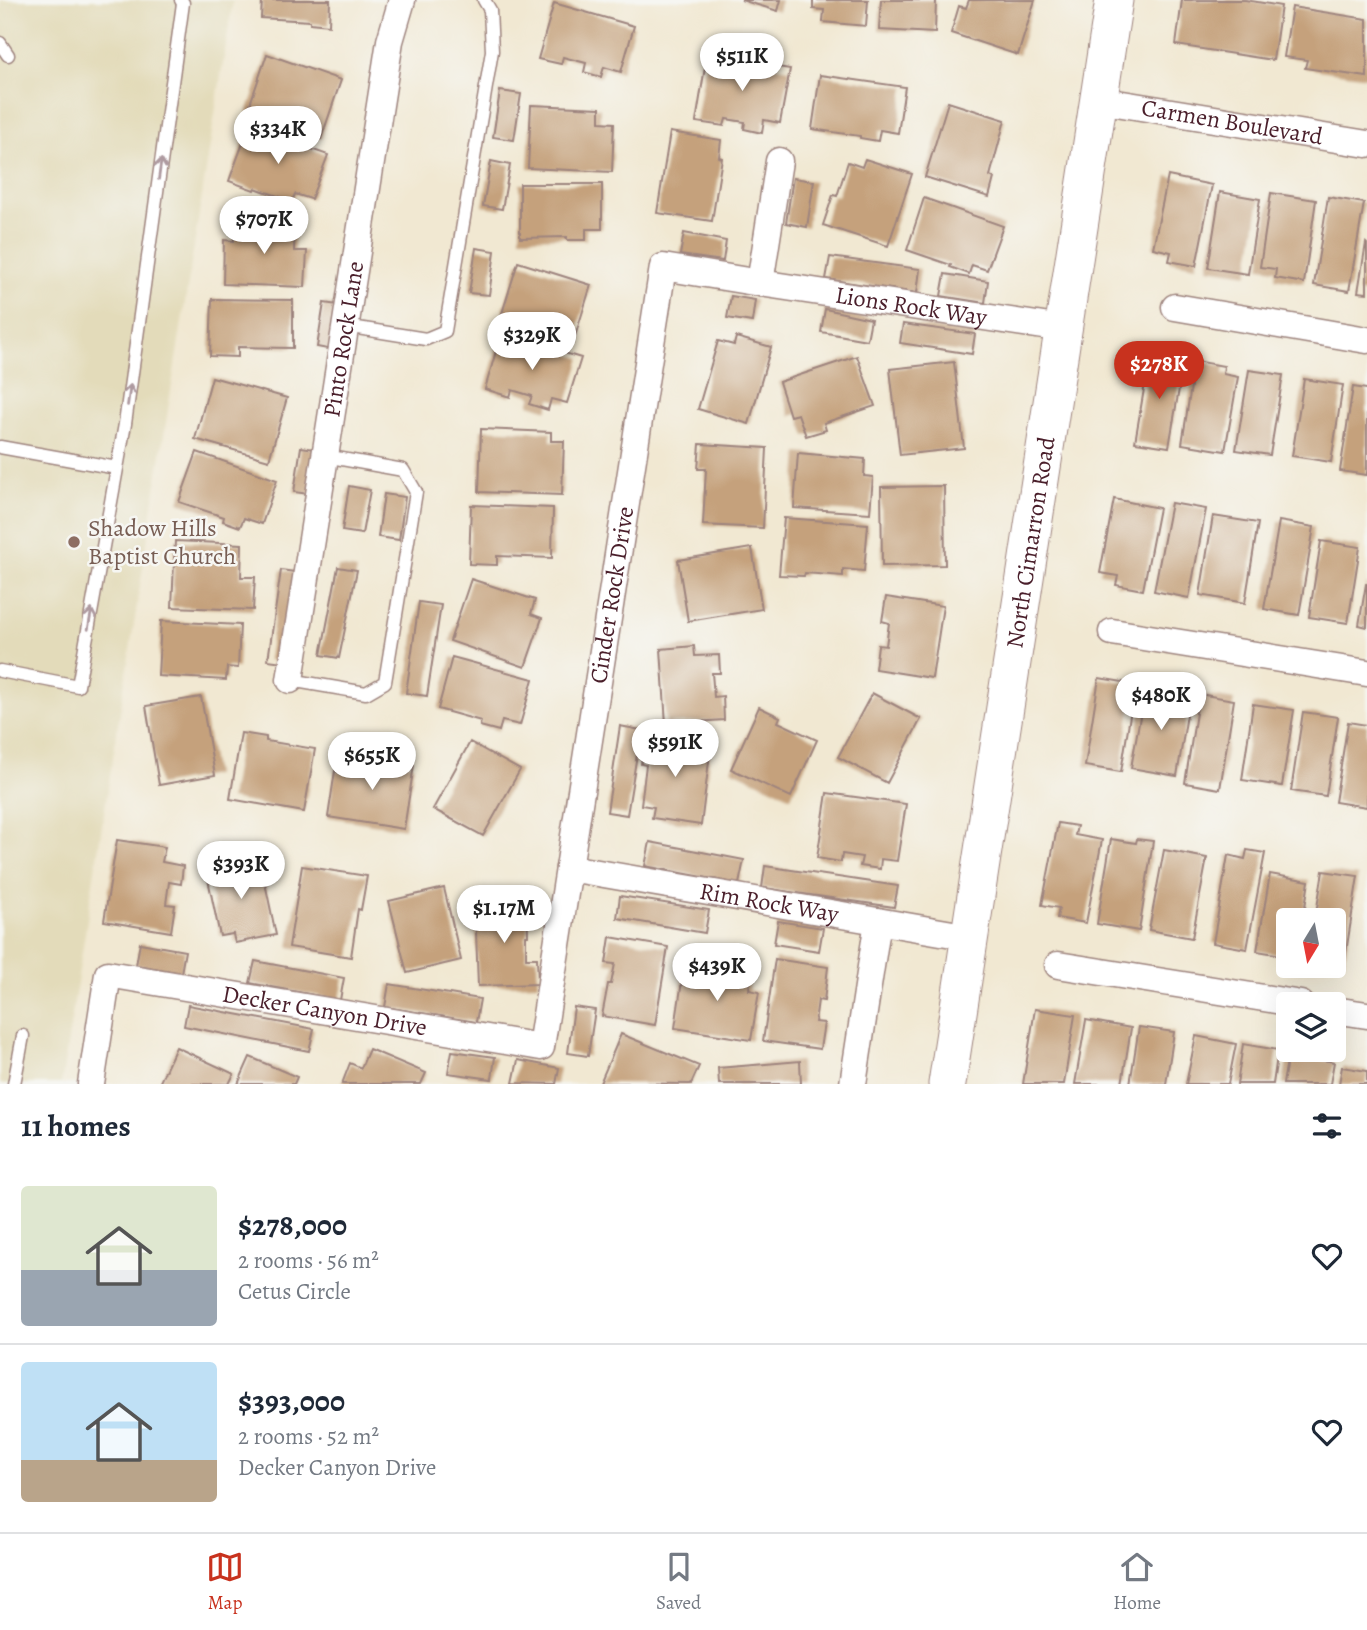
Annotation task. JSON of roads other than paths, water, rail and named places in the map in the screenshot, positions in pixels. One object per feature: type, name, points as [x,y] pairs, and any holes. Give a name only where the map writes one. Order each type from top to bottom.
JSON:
[{"type":"street","name":"Pinto Rock Lane","points":[[290,680],[390,41],[402,0]]},
{"type":"street","name":"North Cimarron Road","points":[[947,1084],[1114,0]]},
{"type":"street","name":"Carmen Boulevard","points":[[1098,100],[1367,144]]},
{"type":"street","points":[[760,283],[779,161]]},
{"type":"street","name":"Lions Rock Way","points":[[663,267],[1063,329]]},
{"type":"street","name":"Cinder Rock Drive","points":[[541,1047],[663,267]]},
{"type":"street","points":[[1175,307],[1367,340]]},
{"type":"street","points":[[1112,632],[1367,673]]},
{"type":"street","name":"Rim Rock Way","points":[[569,868],[970,937]]},
{"type":"street","points":[[853,1084],[878,921]]},
{"type":"street","points":[[1058,965],[1276,1000]]},
{"type":"street","name":"Decker Canyon Drive","points":[[90,1084],[108,974],[541,1047]]},
{"type":"street","points":[[1346,1012],[1367,1015]]},
{"type":"lane","points":[[0,671],[78,686],[125,424],[183,4],[181,0]]},
{"type":"lane","points":[[345,326],[426,339],[445,331],[492,51],[490,10],[484,0]]},
{"type":"lane","points":[[0,43],[8,55]]},
{"type":"lane","points":[[0,447],[117,468]]},
{"type":"lane","points":[[290,680],[366,693],[386,682],[416,492],[403,470],[325,456]]},
{"type":"lane","points":[[14,1084],[23,1036]]},
{"type":"place","name":"Shadow Hills Baptist Church","points":[[74,542]]}]
